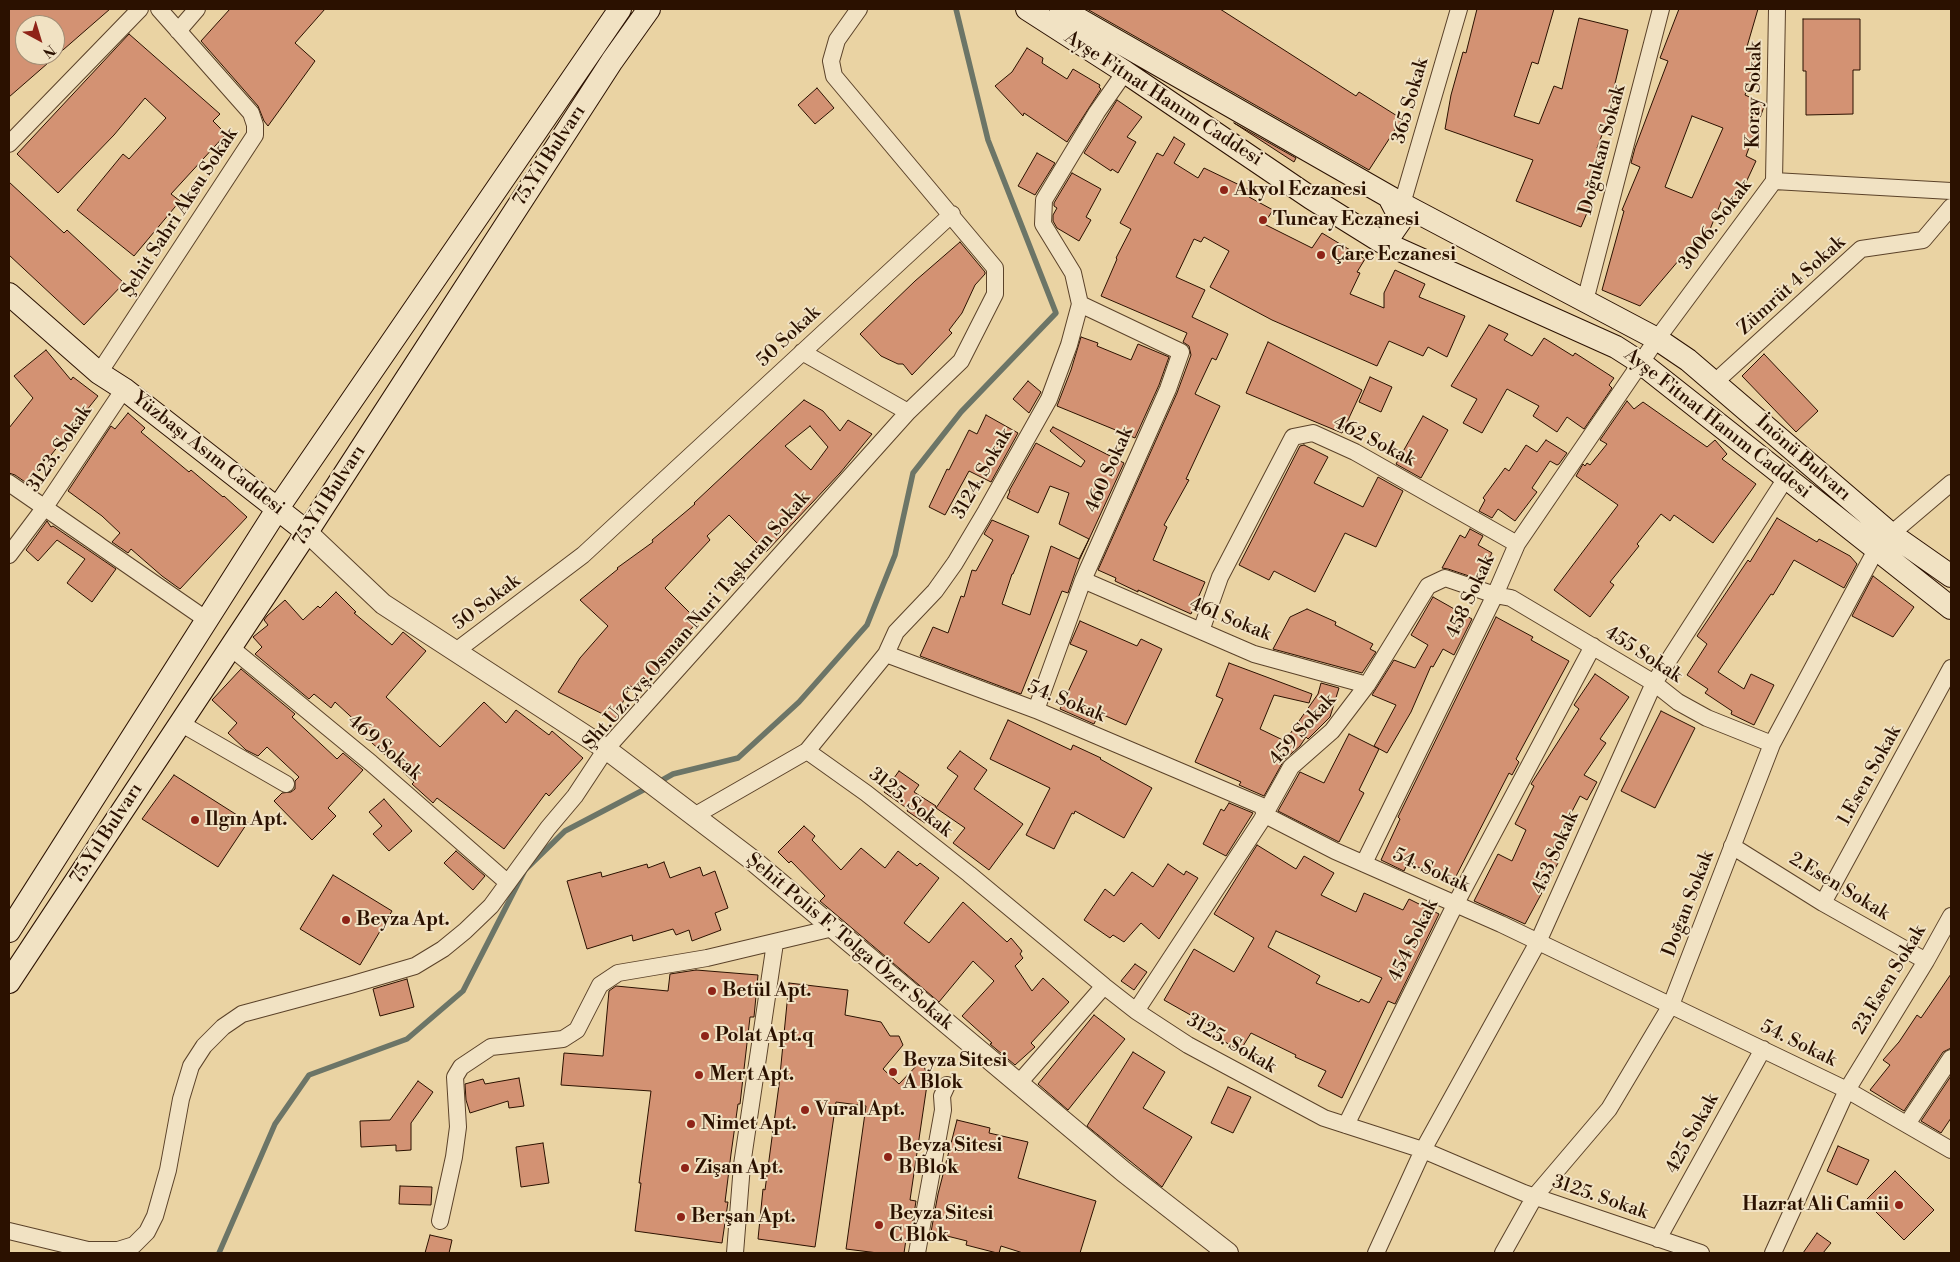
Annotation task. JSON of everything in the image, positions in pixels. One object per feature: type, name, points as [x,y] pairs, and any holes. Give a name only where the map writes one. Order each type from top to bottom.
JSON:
[{"type":"main road","name":"75.Yıl Bulvarı","points":[[9,931],[278,508],[620,9]]},
{"type":"main road","name":"75.Yıl Bulvarı","points":[[9,982],[307,532],[612,61],[649,9]]},
{"type":"main road","name":"Ayşe Fitnat Hanım Caddesi","points":[[1027,9],[1125,72],[1311,198],[1380,241],[1616,348],[1641,363],[1786,478],[1884,541],[1951,608]]},
{"type":"main road","name":"Ayşe Fitnat Hanım Caddesi","points":[[1075,12],[1396,201],[1657,339]]},
{"type":"main road","points":[[1380,241],[1392,233],[1402,220],[1396,201]]},
{"type":"main road","name":"Yüzbaşı Asım Caddesi","points":[[9,294],[99,373],[124,389],[307,532]]},
{"type":"main road","name":"İnönü Bulvarı","points":[[1657,339],[1688,360],[1714,382],[1884,541],[1951,576]]},
{"type":"street","points":[[9,144],[140,9]]},
{"type":"street","name":"Şehit Sabri Aksu Sokak","points":[[99,373],[255,135],[255,126],[251,113],[159,9]]},
{"type":"street","points":[[178,30],[197,9]]},
{"type":"street","points":[[859,9],[837,40],[831,61],[834,76],[952,214]]},
{"type":"street","name":"365 Sokak","points":[[1396,201],[1459,9]]},
{"type":"street","name":"Doğukan Sokak","points":[[1585,301],[1661,9]]},
{"type":"street","name":"Koray Sokak","points":[[1774,181],[1777,9]]},
{"type":"street","name":"3124. Sokak","points":[[686,810],[807,751],[886,654],[896,632],[935,591],[955,563],[1049,399],[1069,345],[1080,304],[1073,273],[1043,224],[1044,200],[1097,112],[1125,72]]},
{"type":"street","name":"3006. Sokak","points":[[1641,363],[1774,181],[1951,191]]},
{"type":"street","name":"Zümrüt 4 Sokak","points":[[1714,382],[1861,249],[1923,240],[1951,207]]},
{"type":"street","name":"50 Sokak","points":[[456,651],[583,555],[952,214]]},
{"type":"street","name":"Şht.Uz.Çvş.Osman Nuri Taşkıran Sokak","points":[[9,1231],[88,1250],[118,1250],[134,1245],[147,1232],[155,1216],[168,1170],[181,1099],[191,1066],[204,1046],[222,1027],[242,1014],[415,966],[443,949],[491,906],[548,828],[575,796],[606,749],[908,412],[961,361],[995,294],[995,268],[952,214]]},
{"type":"street","name":"460 Sokak","points":[[1036,710],[1083,580],[1168,389],[1182,352],[1080,304]]},
{"type":"street","points":[[802,352],[908,412]]},
{"type":"street","name":"458 Sokak","points":[[1364,863],[1495,595],[1517,544],[1641,363]]},
{"type":"street","name":"3123. Sokak","points":[[9,555],[45,507],[124,389]]},
{"type":"street","name":"462 Sokak","points":[[1201,631],[1220,577],[1293,437],[1313,433],[1356,452],[1517,544]]},
{"type":"street","name":"453 Sokak","points":[[1376,1253],[1423,1150],[1538,942],[1654,683],[1786,478]]},
{"type":"street","points":[[9,483],[207,620]]},
{"type":"street","points":[[1884,541],[1951,483]]},
{"type":"street","name":"Yüzbaşı Asım Caddesi","points":[[307,532],[383,604],[606,749]]},
{"type":"street","name":"Doğan Sokak","points":[[1503,1253],[1535,1196],[1608,1108],[1671,1005],[1772,744],[1884,541]]},
{"type":"street","name":"459 Sokak","points":[[1136,1011],[1264,815],[1291,767],[1332,731],[1367,685],[1428,586],[1445,578],[1495,595]]},
{"type":"street","name":"461 Sokak","points":[[1083,580],[1254,654],[1367,685]]},
{"type":"street","name":"455 Sokak","points":[[1495,595],[1511,598],[1654,683],[1678,702],[1707,718],[1772,744]]},
{"type":"street","name":"454 Sokak","points":[[1346,1125],[1454,905],[1593,646]]},
{"type":"street","name":"469 Sokak","points":[[230,647],[371,763],[508,883]]},
{"type":"street","name":"54. Sokak","points":[[886,654],[1036,710],[1262,806],[1264,815],[1454,905],[1538,942],[1847,1090],[1951,1150]]},
{"type":"street","name":"1.Esen Sokak","points":[[1823,903],[1951,668]]},
{"type":"street","points":[[180,723],[286,784]]},
{"type":"street","name":"Şehit Polis F. Tolga Özer Sokak","points":[[606,749],[751,859],[1018,1084],[1223,1252]]},
{"type":"street","name":"3125. Sokak","points":[[807,751],[866,793],[969,874],[1136,1011],[1188,1045],[1324,1118],[1423,1150],[1535,1196],[1701,1253]]},
{"type":"street","name":"2.Esen Sokak","points":[[1732,846],[1823,903],[1926,961]]},
{"type":"street","name":"23.Esen Sokak","points":[[1773,1253],[1847,1090],[1926,961],[1951,916]]},
{"type":"street","points":[[440,1221],[454,1157],[458,1127],[455,1077],[461,1067],[491,1047],[564,1038],[577,1030],[600,985],[618,972],[707,958],[833,928]]},
{"type":"street","points":[[735,1253],[742,1165],[775,943]]},
{"type":"street","points":[[1018,1084],[1104,986]]},
{"type":"street","name":"425 Sokak","points":[[1658,1238],[1763,1050]]},
{"type":"street","points":[[1907,1124],[1951,1058]]},
{"type":"street","points":[[917,1253],[943,1110],[942,1096],[947,1085]]},
{"type":"building","points":[[9,9],[110,9],[65,48],[65,15],[15,15],[15,65],[46,65],[9,97]]},
{"type":"building","points":[[230,9],[325,9],[295,43],[315,61],[268,126],[258,106],[201,41]]},
{"type":"building","points":[[1087,9],[1220,9],[1356,96],[1359,92],[1402,119],[1369,170]]},
{"type":"building","points":[[1477,9],[1554,9],[1538,64],[1532,62],[1514,116],[1539,124],[1554,86],[1562,89],[1579,18],[1628,30],[1609,108],[1612,109],[1597,148],[1605,151],[1589,191],[1595,194],[1581,227],[1516,201],[1533,160],[1445,129],[1451,95],[1463,52],[1466,53]]},
{"type":"building","points":[[1679,9],[1758,9],[1746,50],[1760,55],[1745,95],[1765,104],[1746,156],[1756,161],[1735,206],[1722,200],[1704,244],[1696,240],[1640,306],[1602,290],[1624,211],[1622,210],[1640,167],[1631,163],[1635,148],[1668,61],[1660,58]],"holes":[[[1692,116],[1723,128],[1692,198],[1665,187]]]},
{"type":"building","points":[[1803,19],[1860,19],[1860,70],[1853,70],[1853,114],[1806,115],[1806,71],[1803,71]]},
{"type":"building","points":[[129,34],[220,114],[213,121],[226,134],[171,194],[180,201],[134,256],[77,210],[123,154],[129,159],[166,118],[145,98],[114,135],[58,193],[17,154]]},
{"type":"building","points":[[1027,48],[1043,58],[1042,63],[1067,79],[1073,69],[1100,85],[1101,89],[1067,142],[1024,113],[1023,116],[995,86],[1012,72]]},
{"type":"building","points":[[817,88],[834,108],[815,124],[798,105]]},
{"type":"building","points":[[1117,100],[1142,117],[1127,137],[1136,142],[1118,173],[1112,169],[1111,171],[1084,153]]},
{"type":"building","points":[[1234,123],[1296,158],[1294,162]]},
{"type":"building","points":[[1174,137],[1185,144],[1174,163],[1198,178],[1204,168],[1252,191],[1249,197],[1273,210],[1264,224],[1312,248],[1322,233],[1365,259],[1357,272],[1360,273],[1350,294],[1384,308],[1384,293],[1395,270],[1425,284],[1419,297],[1465,316],[1447,357],[1428,347],[1423,356],[1389,341],[1377,366],[1272,320],[1210,287],[1229,251],[1204,237],[1201,242],[1194,239],[1176,277],[1205,290],[1192,317],[1228,334],[1216,360],[1212,358],[1195,394],[1220,406],[1186,479],[1189,480],[1164,525],[1167,527],[1153,560],[1205,582],[1191,614],[1138,590],[1138,592],[1115,581],[1116,578],[1098,570],[1177,393],[1191,355],[1189,346],[1183,342],[1187,333],[1101,296],[1116,258],[1131,229],[1120,223],[1157,153],[1163,156]]},
{"type":"building","points":[[1037,153],[1055,163],[1035,195],[1018,186]]},
{"type":"building","points":[[1072,173],[1101,189],[1086,217],[1091,220],[1079,241],[1057,228],[1053,221],[1053,215],[1057,208],[1054,206],[1054,203]]},
{"type":"building","points":[[9,182],[64,233],[67,230],[124,283],[84,325],[9,255]]},
{"type":"building","points":[[960,242],[985,274],[975,285],[962,313],[949,330],[952,333],[912,375],[903,364],[898,364],[881,356],[860,334],[915,281]]},
{"type":"building","points":[[1489,325],[1508,334],[1504,340],[1532,356],[1544,338],[1573,356],[1575,353],[1614,378],[1609,385],[1612,388],[1584,429],[1567,417],[1557,432],[1533,416],[1539,406],[1507,389],[1482,433],[1463,423],[1477,399],[1451,386]]},
{"type":"building","points":[[1081,337],[1098,343],[1097,346],[1131,360],[1138,344],[1169,357],[1159,385],[1135,438],[1057,406]]},
{"type":"building","points":[[1268,342],[1362,390],[1342,433],[1246,393]]},
{"type":"building","points":[[46,350],[71,380],[73,377],[98,396],[28,484],[9,473],[9,428],[33,398],[14,376]]},
{"type":"building","points":[[1764,354],[1818,411],[1796,432],[1742,376]]},
{"type":"building","points":[[1370,377],[1392,387],[1381,412],[1359,402]]},
{"type":"building","points":[[1028,381],[1041,392],[1029,413],[1013,399]]},
{"type":"building","points":[[804,400],[823,411],[840,431],[848,420],[872,434],[840,473],[766,552],[729,515],[707,536],[710,540],[665,588],[698,621],[666,657],[668,659],[637,690],[630,686],[615,720],[558,692],[580,658],[608,626],[580,600],[617,568],[653,542],[652,540]],"holes":[[[810,426],[828,447],[811,470],[785,446]]]},
{"type":"building","points":[[1627,401],[1634,409],[1643,402],[1707,447],[1715,440],[1727,454],[1722,459],[1756,484],[1713,543],[1674,515],[1670,521],[1661,514],[1637,544],[1639,546],[1610,582],[1614,585],[1590,617],[1554,590],[1618,505],[1576,476],[1583,464],[1585,466],[1587,463],[1590,465],[1607,444],[1600,440]]},
{"type":"building","points":[[128,413],[145,428],[141,432],[189,472],[191,470],[224,496],[247,517],[180,589],[131,549],[128,553],[112,542],[120,533],[102,516],[68,491],[111,426],[115,429]]},
{"type":"building","points":[[986,415],[1018,433],[991,482],[969,471],[945,515],[929,507],[947,469],[949,470],[969,430],[977,434]]},
{"type":"building","points":[[1423,416],[1448,430],[1421,478],[1396,464]]},
{"type":"building","points":[[1053,427],[1124,463],[1079,561],[1068,593],[1062,591],[1021,694],[920,656],[933,627],[948,633],[961,596],[964,597],[972,570],[976,571],[993,540],[984,534],[992,520],[1029,536],[1012,574],[1002,604],[1030,615],[1051,546],[1079,559],[1089,539],[1059,524],[1069,493],[1050,486],[1038,513],[1007,498],[1036,443],[1081,467],[1085,461],[1050,431]]},
{"type":"building","points":[[1546,440],[1567,453],[1557,465],[1550,461],[1532,488],[1537,492],[1515,521],[1498,509],[1492,518],[1479,511],[1485,500],[1483,498],[1505,468],[1509,471],[1526,445],[1537,452]]},
{"type":"building","points":[[1304,445],[1328,457],[1314,483],[1363,507],[1378,477],[1403,491],[1376,547],[1345,533],[1315,592],[1274,571],[1269,580],[1239,565],[1300,446]]},
{"type":"building","points":[[1777,518],[1817,542],[1819,539],[1850,556],[1857,564],[1844,588],[1794,560],[1773,595],[1771,594],[1718,672],[1744,689],[1751,674],[1774,685],[1754,725],[1731,714],[1732,711],[1705,693],[1708,689],[1687,675],[1707,644],[1697,636],[1748,560],[1750,562]]},
{"type":"building","points":[[47,521],[51,527],[53,526],[116,569],[92,602],[67,583],[85,559],[57,540],[38,561],[26,550]]},
{"type":"building","points":[[1470,529],[1483,536],[1478,545],[1492,553],[1478,579],[1442,568],[1460,535],[1465,538]]},
{"type":"building","points":[[1873,576],[1914,607],[1893,637],[1852,616]]},
{"type":"building","points":[[336,592],[356,612],[354,613],[392,645],[403,632],[426,651],[386,697],[440,747],[484,702],[506,723],[516,710],[549,735],[552,731],[583,758],[549,796],[546,793],[504,849],[437,798],[433,803],[412,784],[414,782],[371,742],[374,738],[335,702],[331,708],[314,694],[309,699],[255,654],[262,647],[253,637],[268,625],[264,620],[285,600],[303,620],[318,606],[320,608]]},
{"type":"building","points":[[1433,597],[1472,619],[1454,655],[1443,649],[1433,667],[1431,666],[1411,712],[1387,753],[1374,746],[1396,705],[1372,695],[1394,660],[1415,668],[1428,645],[1411,635]]},
{"type":"building","points":[[1307,609],[1336,622],[1335,625],[1373,644],[1370,649],[1376,652],[1362,673],[1273,649],[1290,617]]},
{"type":"building","points":[[1496,617],[1533,637],[1531,640],[1569,661],[1516,759],[1519,762],[1512,775],[1509,773],[1452,884],[1408,862],[1404,871],[1381,860],[1400,819],[1398,817]]},
{"type":"building","points":[[1080,621],[1137,646],[1141,639],[1162,649],[1126,725],[1099,713],[1094,724],[1060,709],[1087,651],[1070,644]]},
{"type":"building","points":[[1229,663],[1312,694],[1309,703],[1274,695],[1260,729],[1285,741],[1318,694],[1321,683],[1339,688],[1330,717],[1308,739],[1306,737],[1300,746],[1284,760],[1264,796],[1239,785],[1241,782],[1195,762],[1223,699],[1216,696]]},
{"type":"building","points":[[241,669],[295,714],[292,717],[337,759],[343,753],[363,770],[328,808],[336,816],[312,840],[274,801],[282,793],[291,792],[295,789],[295,781],[299,777],[267,747],[258,756],[246,750],[228,733],[237,723],[212,700]]},
{"type":"building","points":[[1595,674],[1629,697],[1600,739],[1606,743],[1584,775],[1597,782],[1587,800],[1580,796],[1548,858],[1558,863],[1525,924],[1474,901],[1498,854],[1512,861],[1526,830],[1515,824],[1534,786],[1531,784],[1579,709],[1574,705]]},
{"type":"building","points":[[1661,711],[1695,728],[1655,808],[1621,791]]},
{"type":"building","points":[[1008,720],[1071,750],[1073,745],[1101,758],[1152,788],[1124,838],[1075,811],[1074,814],[1072,813],[1054,849],[1026,835],[1050,788],[990,759]]},
{"type":"building","points":[[1349,734],[1379,749],[1359,790],[1364,793],[1339,842],[1278,811],[1300,772],[1324,783]]},
{"type":"building","points":[[960,751],[987,770],[974,789],[1023,824],[989,870],[953,843],[965,828],[936,808],[958,776],[947,768]]},
{"type":"building","points":[[899,771],[919,785],[914,792],[936,806],[925,823],[884,792]]},
{"type":"building","name":"Ilgın Apt.","points":[[174,775],[248,822],[218,867],[142,819]]},
{"type":"building","points":[[384,799],[412,831],[389,851],[373,834],[382,826],[369,812]]},
{"type":"building","points":[[1229,803],[1253,813],[1226,856],[1203,844],[1221,809],[1224,811]]},
{"type":"building","points":[[804,826],[815,836],[812,840],[841,870],[861,848],[885,868],[898,851],[917,866],[920,863],[939,878],[904,923],[929,943],[963,902],[1007,942],[1011,938],[1022,951],[1020,954],[1023,958],[1015,966],[1032,991],[1043,978],[1069,1002],[1031,1043],[1035,1047],[1015,1065],[990,1044],[992,1043],[962,1016],[994,981],[973,961],[939,1002],[820,901],[825,896],[791,861],[789,863],[778,852]]},
{"type":"building","points":[[1257,845],[1296,869],[1304,856],[1334,873],[1321,895],[1356,912],[1364,893],[1403,910],[1409,899],[1439,914],[1395,1004],[1388,1001],[1342,1098],[1318,1086],[1326,1071],[1295,1057],[1296,1055],[1251,1033],[1240,1051],[1207,1031],[1210,1026],[1164,1000],[1194,949],[1234,972],[1254,938],[1214,914]],"holes":[[[1276,931],[1382,978],[1369,1003],[1361,999],[1359,1002],[1316,983],[1320,976],[1268,947]]]},
{"type":"building","points":[[456,851],[485,876],[473,890],[444,863]]},
{"type":"building","points":[[664,862],[670,878],[700,867],[703,876],[715,871],[728,908],[715,913],[721,930],[692,941],[689,930],[676,935],[673,929],[633,941],[632,935],[587,949],[567,881],[601,872],[602,877],[647,864],[648,868]]},
{"type":"building","points":[[1168,864],[1184,875],[1186,871],[1198,878],[1159,939],[1141,923],[1124,942],[1113,935],[1110,938],[1084,920],[1105,889],[1114,896],[1132,872],[1153,887]]},
{"type":"building","name":"Beyza Apt.","points":[[333,875],[392,911],[360,965],[300,929]]},
{"type":"building","points":[[1135,964],[1147,972],[1134,990],[1121,981]]},
{"type":"building","points":[[696,970],[758,975],[754,1017],[750,1017],[740,1104],[738,1104],[731,1154],[725,1202],[728,1202],[722,1243],[635,1231],[651,1091],[561,1085],[564,1053],[603,1056],[609,991],[616,986],[668,991],[670,974]]},
{"type":"building","points":[[1951,974],[1951,1048],[1943,1052],[1904,1111],[1870,1090],[1890,1065],[1883,1060],[1899,1042],[1917,1015],[1921,1018]]},
{"type":"building","points":[[407,979],[414,1007],[380,1016],[373,989]]},
{"type":"building","points":[[789,983],[848,990],[845,1015],[881,1022],[890,1036],[899,1036],[903,1045],[883,1069],[899,1084],[922,1060],[928,1078],[910,1200],[916,1201],[912,1227],[908,1226],[904,1253],[878,1253],[846,1249],[866,1106],[836,1102],[815,1247],[758,1239],[763,1189],[765,1190],[779,1085]]},
{"type":"building","points":[[1094,1015],[1125,1039],[1068,1110],[1038,1084]]},
{"type":"building","points":[[1133,1052],[1165,1072],[1143,1108],[1192,1137],[1162,1187],[1087,1126]]},
{"type":"building","points":[[1951,1076],[1951,1118],[1941,1133],[1921,1121]]},
{"type":"building","points":[[519,1078],[524,1106],[509,1108],[508,1101],[470,1113],[466,1100],[465,1084],[483,1079],[485,1084]]},
{"type":"building","points":[[418,1081],[433,1092],[411,1123],[411,1150],[396,1151],[396,1145],[361,1147],[360,1121],[390,1120]]},
{"type":"building","points":[[1228,1087],[1251,1097],[1233,1133],[1211,1123]]},
{"type":"building","points":[[957,1120],[990,1128],[989,1133],[1028,1142],[1018,1178],[1096,1201],[1080,1253],[1023,1253],[1001,1246],[999,1253],[997,1253],[966,1245],[967,1241],[931,1232],[938,1194]]},
{"type":"building","points":[[543,1143],[549,1183],[521,1187],[516,1147]]},
{"type":"building","points":[[1838,1146],[1869,1160],[1857,1185],[1827,1171]]},
{"type":"building","name":"Hazrat Ali Camii","points":[[1895,1171],[1934,1210],[1904,1240],[1865,1201]]},
{"type":"building","points":[[400,1186],[432,1187],[431,1205],[399,1204]]},
{"type":"building","points":[[1817,1233],[1831,1243],[1823,1253],[1803,1253]]},
{"type":"building","points":[[430,1235],[452,1240],[449,1253],[425,1253]]},
{"type":"waterway","points":[[657,783],[673,774],[738,758],[799,702],[867,625],[895,555],[913,473],[961,412],[1056,313],[988,140],[956,9]]},
{"type":"waterway","points":[[219,1253],[275,1124],[309,1075],[407,1039],[463,991],[525,870],[565,831],[649,787]]},
{"type":"place","name":"Akyol Eczanesi","points":[[1224,190]]},
{"type":"place","name":"Tuncay Eczanesi","points":[[1263,220]]},
{"type":"place","name":"Çare Eczanesi","points":[[1321,255]]},
{"type":"place","name":"Ilgın Apt.","points":[[195,820]]},
{"type":"place","name":"Beyza Apt.","points":[[346,920]]},
{"type":"place","name":"Betül Apt.","points":[[712,991]]},
{"type":"place","name":"Polat Apt.q","points":[[705,1036]]},
{"type":"place","name":"Beyza Sitesi A Blok","points":[[893,1072]]},
{"type":"place","name":"Mert Apt.","points":[[699,1075]]},
{"type":"place","name":"Vural Apt.","points":[[805,1110]]},
{"type":"place","name":"Nimet Apt.","points":[[691,1124]]},
{"type":"place","name":"Beyza Sitesi B Blok","points":[[888,1157]]},
{"type":"place","name":"Zişan Apt.","points":[[685,1168]]},
{"type":"place","name":"Hazrat Ali Camii","points":[[1899,1205]]},
{"type":"place","name":"Berşan Apt.","points":[[681,1217]]},
{"type":"place","name":"Beyza Sitesi C Blok","points":[[879,1225]]}]
